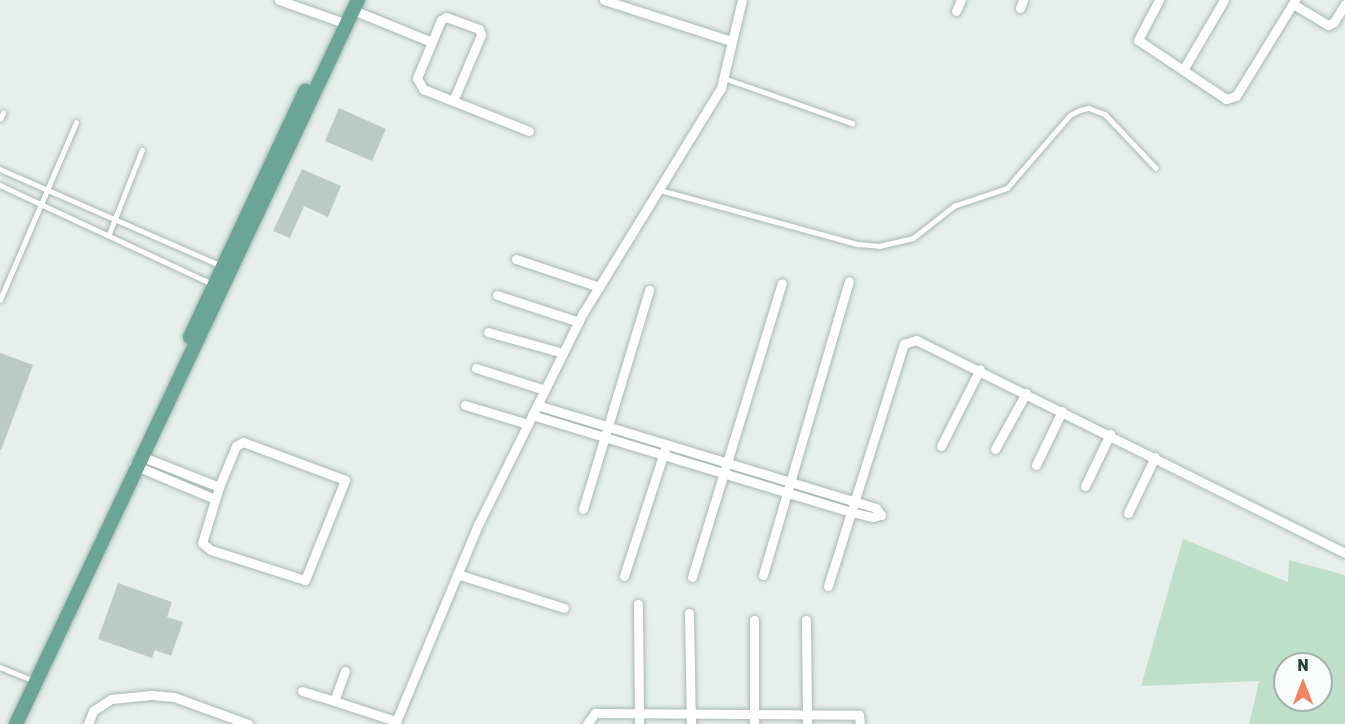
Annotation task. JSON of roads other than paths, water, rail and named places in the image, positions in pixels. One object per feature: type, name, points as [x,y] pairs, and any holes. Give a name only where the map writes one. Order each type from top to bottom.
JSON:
[{"type":"main road","points":[[8,724],[32,680],[138,463],[218,286],[353,3]]},
{"type":"main road","points":[[16,724],[32,680]]},
{"type":"street","points":[[279,0],[343,22]]},
{"type":"street","points":[[604,0],[731,41]]},
{"type":"street","points":[[302,691],[395,722],[457,573],[563,353],[599,287],[708,113],[723,78],[742,0]]},
{"type":"street","points":[[956,11],[961,0]]},
{"type":"street","points":[[1157,0],[1138,40],[1226,99],[1236,96],[1294,2],[1328,25],[1334,22],[1345,4]]},
{"type":"street","points":[[1183,70],[1224,0]]},
{"type":"street","points":[[353,3],[432,42]]},
{"type":"street","points":[[453,101],[480,42],[479,29],[446,17],[441,20],[417,78],[419,84],[423,89],[529,132]]},
{"type":"street","points":[[516,260],[599,287]]},
{"type":"street","points":[[763,575],[849,281]]},
{"type":"street","points":[[692,577],[782,283]]},
{"type":"street","points":[[583,509],[649,290]]},
{"type":"street","points":[[496,295],[579,322]]},
{"type":"street","points":[[488,332],[563,353]]},
{"type":"street","points":[[828,586],[904,344],[923,341],[1345,553]]},
{"type":"street","points":[[476,368],[544,390]]},
{"type":"street","points":[[941,446],[980,369]]},
{"type":"street","points":[[995,449],[1026,393]]},
{"type":"street","points":[[465,405],[605,437],[872,518],[880,515],[876,508],[537,405]]},
{"type":"street","points":[[1036,465],[1062,411]]},
{"type":"street","points":[[1085,486],[1110,435]]},
{"type":"street","points":[[243,442],[337,473],[346,485],[311,572],[302,581],[204,547],[201,537],[219,487],[236,446],[243,442]]},
{"type":"street","points":[[624,576],[666,443]]},
{"type":"street","points":[[1128,513],[1155,457]]},
{"type":"street","points":[[138,463],[184,472],[219,487]]},
{"type":"street","points":[[138,463],[215,499]]},
{"type":"street","points":[[180,484],[184,472]]},
{"type":"street","points":[[457,573],[564,608]]},
{"type":"street","points":[[638,604],[639,719]]},
{"type":"street","points":[[689,613],[691,719]]},
{"type":"street","points":[[753,620],[754,720]]},
{"type":"street","points":[[806,620],[807,720]]},
{"type":"street","points":[[334,701],[345,671]]},
{"type":"street","points":[[87,724],[93,711],[111,699],[140,695],[174,697],[229,721],[248,724]]},
{"type":"street","points":[[595,713],[639,719],[754,720],[807,720],[859,715],[860,724]]},
{"type":"street","points":[[587,724],[595,713]]},
{"type":"street","points":[[594,724],[595,713]]},
{"type":"lane","points":[[723,78],[852,123]]},
{"type":"lane","points":[[660,190],[858,244],[879,246],[913,238],[954,206],[1007,188],[1070,115],[1080,110],[1089,108],[1105,114],[1156,168]]},
{"type":"lane","points":[[0,119],[3,113]]},
{"type":"lane","points":[[0,300],[40,202],[76,123]]},
{"type":"lane","points":[[109,234],[142,150]]},
{"type":"lane","points":[[0,169],[227,268]]},
{"type":"lane","points":[[0,185],[218,286]]},
{"type":"lane","points":[[0,667],[32,680]]}]
